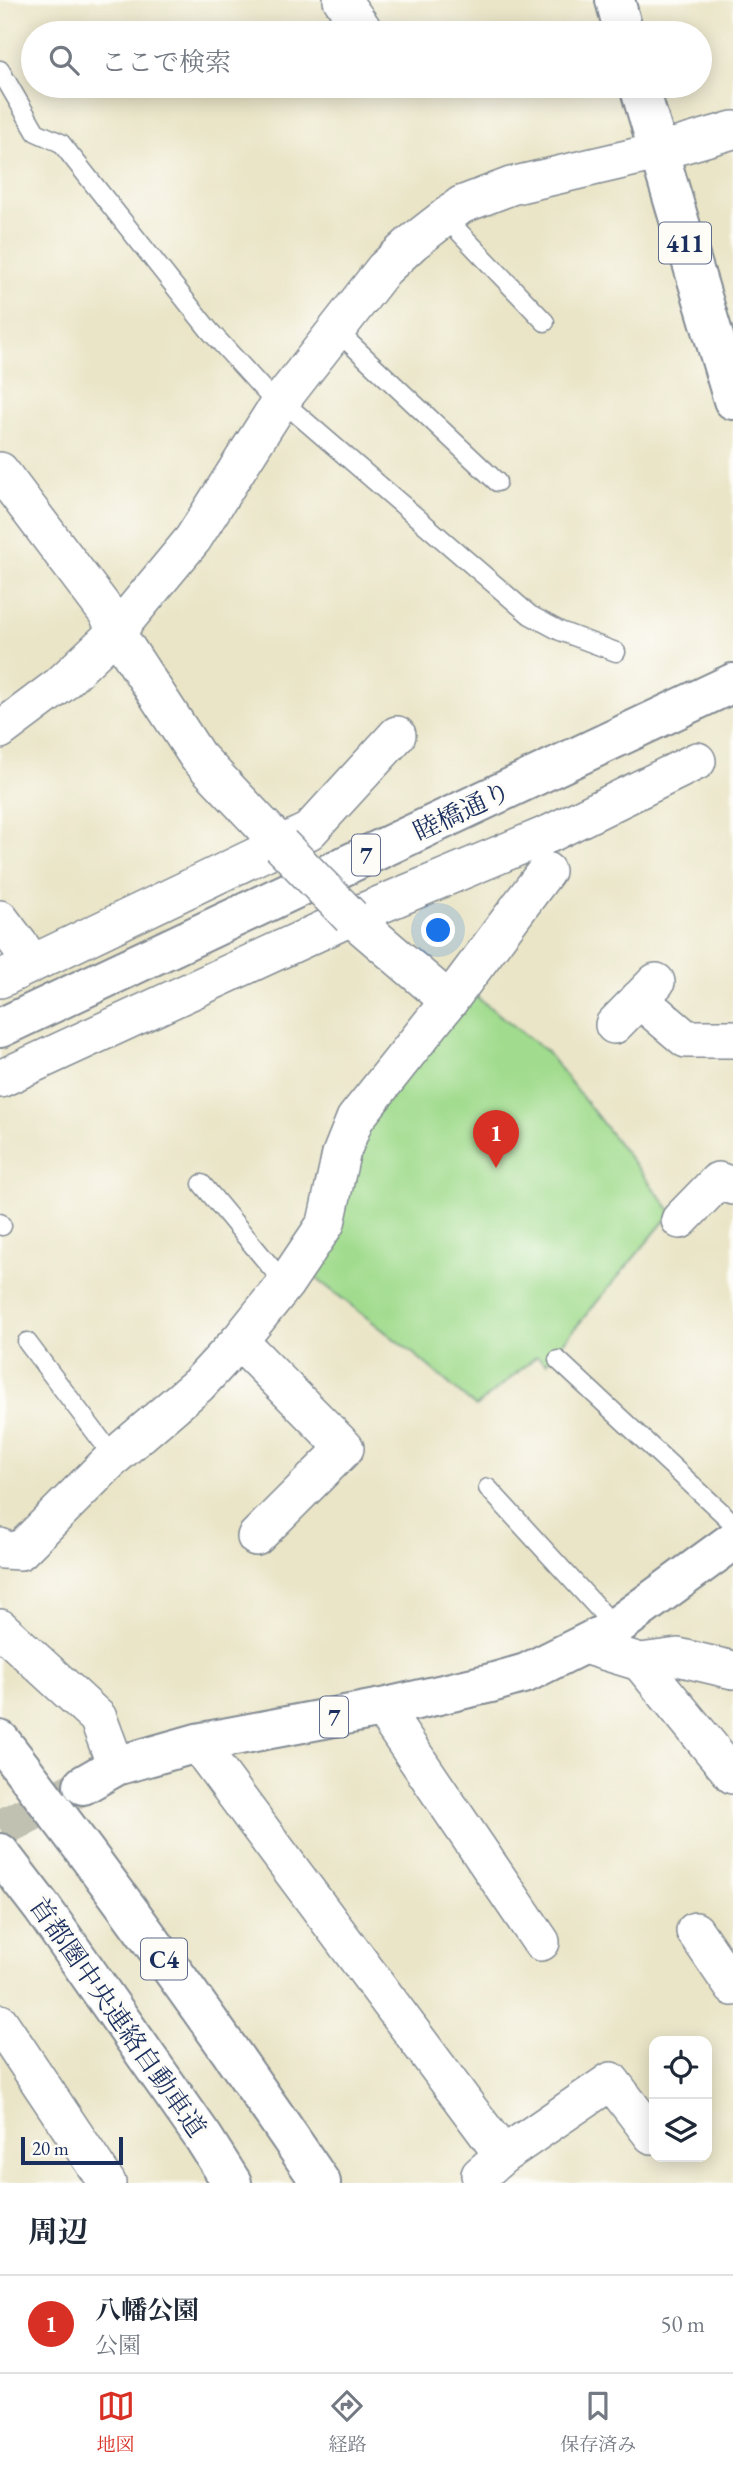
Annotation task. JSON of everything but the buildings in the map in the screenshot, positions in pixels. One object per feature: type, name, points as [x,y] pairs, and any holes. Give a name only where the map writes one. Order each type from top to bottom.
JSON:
[{"type":"main road","points":[[615,0],[621,21]]},
{"type":"main road","name":"411","points":[[642,98],[733,400]]},
{"type":"main road","name":"睦橋通り","points":[[0,1028],[733,683]]},
{"type":"main road","name":"7","points":[[83,1785],[116,1766],[197,1743],[382,1708],[526,1673],[600,1636],[733,1541]]},
{"type":"main road","name":"C4","points":[[0,1740],[97,1864],[251,2079],[321,2183]]},
{"type":"main road","name":"首都圏中央連絡自動車道","points":[[0,1853],[43,1909],[203,2137],[232,2183]]},
{"type":"street","points":[[0,730],[60,685],[116,632],[193,538],[280,402],[384,269],[445,217],[461,205],[511,186],[657,152],[733,130]]},
{"type":"street","points":[[0,471],[108,614],[116,632],[197,756],[351,917],[449,1002]]},
{"type":"street","points":[[0,979],[309,831],[397,734]]},
{"type":"street","points":[[0,1079],[351,917],[551,833],[697,761]]},
{"type":"street","points":[[0,1547],[3,1550],[20,1550],[114,1457],[198,1385],[239,1341],[285,1284],[326,1223],[341,1154],[355,1119],[449,1002],[546,871]]},
{"type":"street","points":[[0,919],[33,963]]},
{"type":"street","points":[[614,1025],[647,990],[686,1040],[733,1039]]},
{"type":"street","points":[[680,1220],[718,1181],[733,1186]]},
{"type":"street","points":[[239,1341],[345,1448],[256,1537]]},
{"type":"street","points":[[0,1628],[98,1718],[116,1766]]},
{"type":"street","points":[[600,1636],[640,1662],[733,1775]]},
{"type":"street","points":[[640,1662],[678,1657],[733,1670]]},
{"type":"street","points":[[382,1708],[541,1942]]},
{"type":"street","points":[[197,1743],[492,2165],[611,2081],[649,2131]]},
{"type":"street","points":[[695,1931],[733,1987]]},
{"type":"street","points":[[0,2023],[107,2183]]},
{"type":"lane","points":[[0,71],[36,132],[61,143],[209,330],[271,398],[290,408],[530,614],[560,631],[617,652]]},
{"type":"lane","points":[[445,217],[545,322]]},
{"type":"lane","points":[[336,330],[497,482]]},
{"type":"lane","points":[[202,1184],[285,1284]]},
{"type":"lane","points":[[27,1342],[114,1457]]},
{"type":"lane","points":[[558,1360],[733,1523]]},
{"type":"lane","points":[[488,1488],[600,1636]]},
{"type":"green space","points":[[469,991],[546,1051],[672,1212],[546,1363],[537,1356],[476,1407],[419,1358],[308,1272],[369,1123]]},
{"type":"tunnel","points":[[0,1829],[79,1788]]},
{"type":"place","name":"八幡公園","points":[[496,1168]]}]
